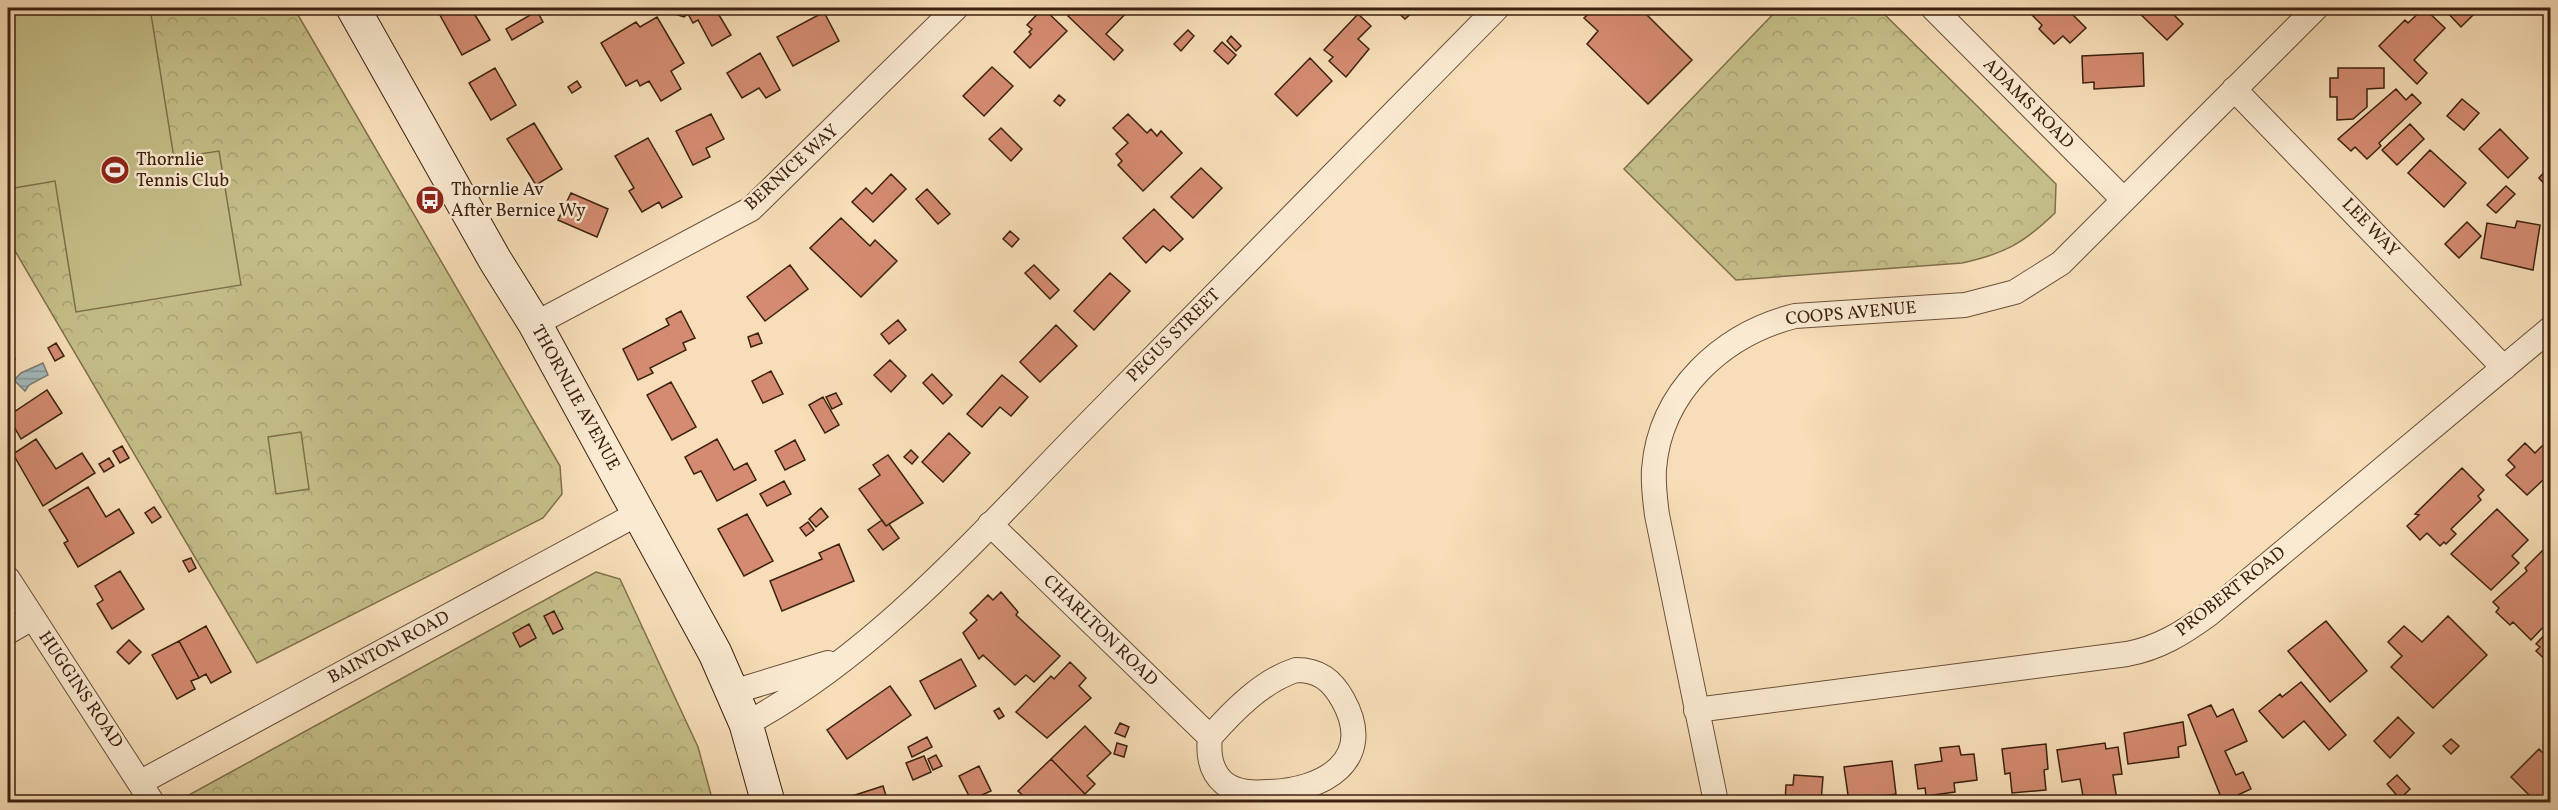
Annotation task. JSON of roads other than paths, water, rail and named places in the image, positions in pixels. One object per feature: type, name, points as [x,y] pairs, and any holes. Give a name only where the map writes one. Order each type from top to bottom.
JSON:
[{"type":"main road","name":"THORNLIE AVENUE","points":[[353,8],[495,260],[535,324],[714,653],[746,724],[768,802]]},
{"type":"street","name":"BERNICE WAY","points":[[535,324],[751,209],[956,8]]},
{"type":"street","name":"PEGUS STREET","points":[[746,724],[775,708],[880,630],[990,524],[1497,8]]},
{"type":"street","name":"ADAMS ROAD","points":[[1933,8],[2124,200]]},
{"type":"street","name":"COOPS AVENUE","points":[[1716,802],[1657,515],[1654,470],[1657,447],[1670,411],[1698,373],[1719,352],[1750,331],[1795,316],[1965,304],[2015,292],[2061,263],[2316,8]]},
{"type":"street","name":"LEE WAY","points":[[2234,89],[2504,368]]},
{"type":"street","name":"PROBERT ROAD","points":[[1696,710],[2127,654],[2162,644],[2183,633],[2209,614],[2550,329]]},
{"type":"street","name":"BAINTON ROAD","points":[[146,792],[637,514]]},
{"type":"street","name":"CHARLTON ROAD","points":[[990,524],[1210,737]]},
{"type":"street","name":"HUGGINS ROAD","points":[[8,579],[146,792]]},
{"type":"street","points":[[8,632],[32,618]]},
{"type":"street","name":"PEGUS STREET","points":[[733,692],[845,658]]},
{"type":"street","points":[[1305,670],[1325,676],[1339,692],[1347,706],[1352,741],[1346,763],[1318,783],[1286,791],[1252,793],[1232,788],[1218,777],[1212,767],[1210,737],[1225,720],[1272,681],[1284,674],[1305,670]]},
{"type":"place","name":"Thornlie Tennis Club","points":[[115,170]]},
{"type":"place","name":"Thornlie Av After Bernice Wy","points":[[430,200]]}]
